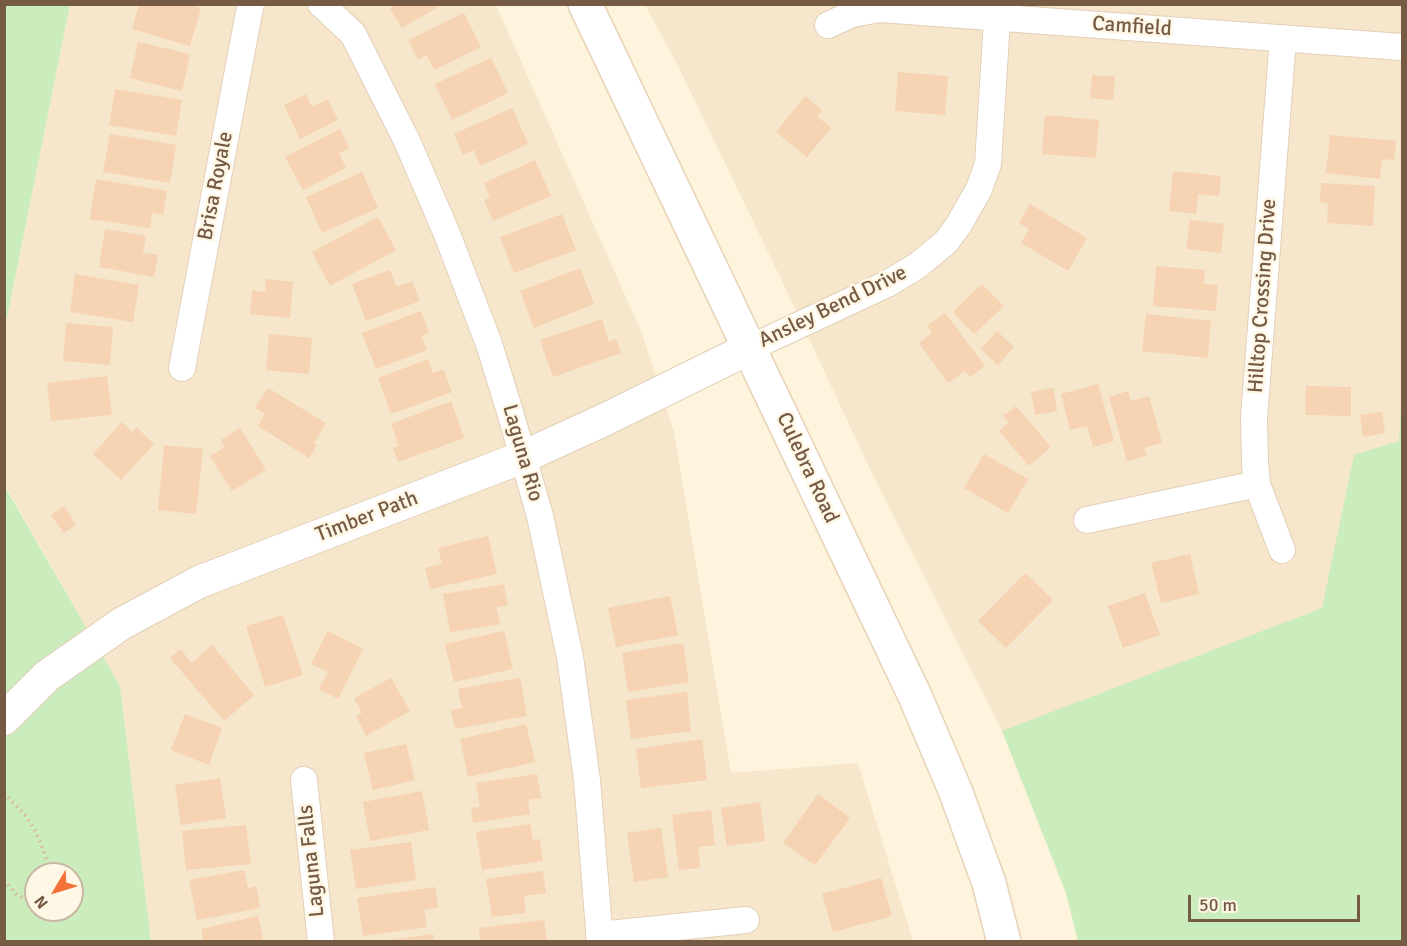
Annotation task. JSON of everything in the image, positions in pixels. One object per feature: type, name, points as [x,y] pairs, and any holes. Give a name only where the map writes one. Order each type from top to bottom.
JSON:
[{"type":"main road","name":"Culebra Road","points":[[585,4],[924,717],[955,789],[985,873],[1004,942]]},
{"type":"street","name":"Brisa Royale","points":[[182,368],[251,4]]},
{"type":"street","name":"Laguna Rio","points":[[321,4],[353,34],[407,141],[447,234],[489,344],[523,457],[540,516],[570,657],[586,780],[599,938]]},
{"type":"street","name":"Camfield","points":[[828,25],[852,14],[880,9],[998,11],[1402,47]]},
{"type":"street","name":"Ansley Bend Drive","points":[[750,348],[887,284],[917,266],[946,242],[958,226],[979,189],[988,164],[998,11]]},
{"type":"street","name":"Hilltop Crossing Drive","points":[[1282,550],[1257,484],[1254,418],[1283,38]]},
{"type":"street","name":"Timber Path","points":[[4,719],[47,676],[121,624],[199,582],[523,457],[750,348]]},
{"type":"street","points":[[1087,520],[1257,484]]},
{"type":"street","name":"Laguna Falls","points":[[304,780],[321,942]]},
{"type":"street","points":[[599,938],[746,920]]},
{"type":"path","points":[[4,794],[26,816],[36,832],[47,862]]},
{"type":"path","points":[[4,880],[18,896],[24,898]]},
{"type":"shaded area","points":[[70,5],[496,5],[641,331],[674,432],[731,773],[858,763],[913,941],[151,941],[120,686],[5,485],[5,328]]},
{"type":"shaded area","points":[[645,5],[1402,5],[1402,941],[1078,941],[1066,893],[1009,745],[869,467],[677,64]]},
{"type":"green space","points":[[4,5],[70,5],[5,328]]},
{"type":"green space","points":[[1402,388],[1402,941],[1078,941],[1066,893],[1002,731],[1322,608],[1354,455],[1399,441]]},
{"type":"green space","points":[[4,485],[120,686],[151,941],[5,941]]},
{"type":"building","points":[[139,4],[189,4],[201,8],[190,46],[132,29]]},
{"type":"building","points":[[397,4],[443,4],[402,28],[390,9]]},
{"type":"building","points":[[464,13],[481,47],[434,70],[427,55],[418,60],[408,40]]},
{"type":"building","points":[[138,42],[190,54],[182,91],[130,78]]},
{"type":"building","points":[[491,58],[508,93],[452,120],[435,84]]},
{"type":"building","points":[[898,72],[948,76],[945,115],[895,111]]},
{"type":"building","points":[[1092,75],[1115,77],[1113,100],[1090,98]]},
{"type":"building","points":[[115,89],[182,100],[176,136],[109,125]]},
{"type":"building","points":[[306,94],[312,107],[328,99],[338,120],[300,139],[284,105]]},
{"type":"building","points":[[805,96],[822,110],[817,116],[831,128],[807,157],[776,132]]},
{"type":"building","points":[[512,108],[528,144],[480,166],[474,150],[463,155],[454,134]]},
{"type":"building","points":[[1045,115],[1099,120],[1096,158],[1042,154]]},
{"type":"building","points":[[340,129],[349,148],[339,153],[346,168],[303,190],[285,157]]},
{"type":"building","points":[[110,134],[176,145],[170,183],[103,172]]},
{"type":"building","points":[[1330,135],[1396,141],[1394,160],[1382,159],[1380,179],[1326,173]]},
{"type":"building","points":[[535,160],[551,196],[493,221],[484,200],[490,198],[484,183]]},
{"type":"building","points":[[1173,171],[1221,176],[1219,196],[1198,194],[1196,214],[1169,211]]},
{"type":"building","points":[[362,172],[378,208],[322,233],[306,197]]},
{"type":"building","points":[[96,179],[167,191],[163,215],[152,213],[150,228],[90,219]]},
{"type":"building","points":[[1321,183],[1375,186],[1373,226],[1327,223],[1328,203],[1320,202]]},
{"type":"building","points":[[1030,204],[1087,238],[1068,271],[1021,243],[1029,229],[1019,223]]},
{"type":"building","points":[[562,214],[576,250],[514,273],[500,237]]},
{"type":"building","points":[[378,217],[396,250],[330,286],[312,252]]},
{"type":"building","points":[[1190,220],[1224,224],[1221,253],[1186,249]]},
{"type":"building","points":[[105,229],[146,236],[143,253],[158,255],[154,277],[99,267]]},
{"type":"building","points":[[1156,266],[1205,270],[1204,284],[1218,285],[1216,311],[1153,306]]},
{"type":"building","points":[[580,268],[594,304],[534,328],[520,291]]},
{"type":"building","points":[[390,270],[397,287],[412,281],[420,301],[366,321],[352,284]]},
{"type":"building","points":[[75,274],[139,285],[133,322],[70,312]]},
{"type":"building","points":[[266,279],[293,282],[290,318],[250,314],[252,290],[265,292]]},
{"type":"building","points":[[982,284],[1004,306],[974,334],[953,312]]},
{"type":"building","points":[[421,311],[429,333],[421,336],[427,350],[376,369],[362,333]]},
{"type":"building","points":[[945,313],[985,366],[970,377],[965,371],[948,383],[919,343],[932,333],[927,326]]},
{"type":"building","points":[[1146,314],[1211,321],[1208,358],[1142,351]]},
{"type":"building","points":[[602,319],[609,342],[616,339],[621,353],[553,377],[540,340]]},
{"type":"building","points":[[66,323],[113,327],[110,365],[63,361]]},
{"type":"building","points":[[997,331],[1014,347],[998,365],[981,349]]},
{"type":"building","points":[[269,334],[312,338],[309,374],[266,370]]},
{"type":"building","points":[[428,359],[433,373],[443,369],[452,392],[391,414],[378,378]]},
{"type":"building","points":[[107,376],[112,415],[51,421],[47,383]]},
{"type":"building","points":[[1098,384],[1114,441],[1093,447],[1087,426],[1070,430],[1061,394]]},
{"type":"building","points":[[1306,386],[1351,387],[1351,416],[1305,415]]},
{"type":"building","points":[[268,388],[326,423],[314,443],[317,445],[309,458],[258,426],[265,414],[255,408]]},
{"type":"building","points":[[1053,388],[1057,411],[1035,415],[1031,392]]},
{"type":"building","points":[[1128,391],[1131,401],[1149,396],[1162,443],[1144,448],[1147,456],[1127,461],[1109,397]]},
{"type":"building","points":[[451,401],[464,438],[398,462],[393,448],[399,446],[391,424]]},
{"type":"building","points":[[1016,406],[1051,447],[1029,466],[999,431],[1009,422],[1003,416]]},
{"type":"building","points":[[1382,412],[1385,433],[1363,437],[1360,415]]},
{"type":"building","points":[[122,422],[132,432],[136,427],[154,444],[121,480],[93,454]]},
{"type":"building","points":[[240,428],[266,470],[232,491],[210,456],[225,447],[221,440]]},
{"type":"building","points":[[164,445],[203,449],[196,514],[158,510]]},
{"type":"building","points":[[984,454],[1028,479],[1008,513],[964,488]]},
{"type":"building","points":[[64,506],[76,525],[64,533],[51,515]]},
{"type":"building","points":[[488,536],[497,574],[430,589],[425,568],[442,564],[438,548]]},
{"type":"building","points":[[1190,554],[1199,594],[1161,603],[1151,563]]},
{"type":"building","points":[[1025,573],[1053,600],[1006,648],[978,621]]},
{"type":"building","points":[[504,584],[508,605],[496,607],[500,624],[450,632],[443,594]]},
{"type":"building","points":[[1145,593],[1160,635],[1123,648],[1108,606]]},
{"type":"building","points":[[670,596],[678,635],[616,647],[608,608]]},
{"type":"building","points":[[283,615],[303,675],[265,687],[246,626]]},
{"type":"building","points":[[328,631],[363,649],[338,699],[319,689],[328,672],[311,664]]},
{"type":"building","points":[[504,631],[513,669],[454,682],[445,644]]},
{"type":"building","points":[[683,643],[689,682],[628,692],[622,653]]},
{"type":"building","points":[[212,645],[254,695],[224,721],[170,658],[180,649],[192,663]]},
{"type":"building","points":[[391,678],[410,711],[366,736],[356,716],[362,713],[354,698]]},
{"type":"building","points":[[520,678],[527,716],[455,729],[451,710],[462,708],[458,689]]},
{"type":"building","points":[[687,692],[691,731],[631,739],[626,700]]},
{"type":"building","points":[[185,714],[222,728],[209,765],[171,750]]},
{"type":"building","points":[[526,724],[535,762],[468,777],[460,739]]},
{"type":"building","points":[[702,739],[707,780],[641,788],[636,749]]},
{"type":"building","points":[[406,744],[415,780],[373,790],[364,753]]},
{"type":"building","points":[[537,774],[541,798],[528,800],[530,814],[473,823],[471,808],[480,807],[476,783]]},
{"type":"building","points":[[220,778],[226,818],[181,825],[175,785]]},
{"type":"building","points":[[422,791],[429,830],[370,841],[363,802]]},
{"type":"building","points":[[818,794],[850,818],[815,865],[783,843]]},
{"type":"building","points":[[760,802],[765,841],[727,846],[721,808]]},
{"type":"building","points":[[711,810],[715,845],[698,847],[700,868],[679,870],[672,815]]},
{"type":"building","points":[[530,824],[533,840],[540,839],[543,861],[482,870],[476,832]]},
{"type":"building","points":[[246,825],[251,864],[186,870],[182,831]]},
{"type":"building","points":[[661,828],[668,877],[634,882],[627,833]]},
{"type":"building","points":[[411,842],[416,880],[356,889],[350,850]]},
{"type":"building","points":[[244,870],[248,888],[256,886],[260,908],[197,920],[189,880]]},
{"type":"building","points":[[543,871],[546,893],[524,896],[526,913],[492,917],[486,879]]},
{"type":"building","points":[[881,878],[892,916],[833,932],[822,894]]},
{"type":"building","points":[[435,887],[438,907],[424,910],[427,927],[363,936],[357,898]]},
{"type":"building","points":[[258,916],[263,939],[253,942],[204,942],[201,929]]},
{"type":"building","points":[[544,920],[547,942],[480,942],[479,928]]},
{"type":"building","points":[[433,934],[434,942],[391,942],[391,940]]}]
